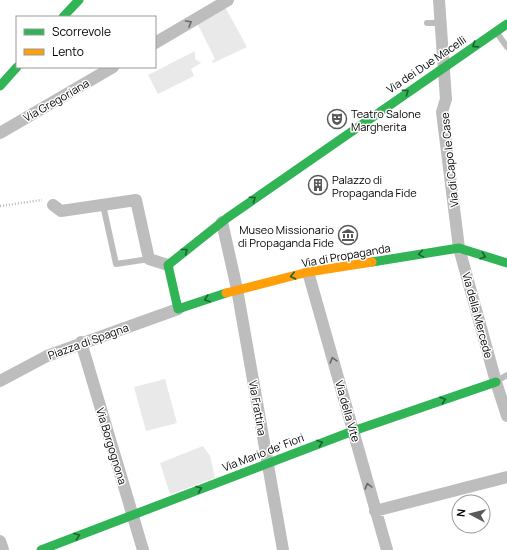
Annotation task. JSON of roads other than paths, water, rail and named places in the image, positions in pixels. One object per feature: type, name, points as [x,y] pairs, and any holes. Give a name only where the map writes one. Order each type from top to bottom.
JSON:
[{"type":"street","points":[[64,16],[79,0]]},
{"type":"street","points":[[156,42],[228,0]]},
{"type":"street","name":"Via di Capo le Case","points":[[439,0],[446,99],[442,112],[459,248]]},
{"type":"street","name":"Via dei Due Macelli","points":[[222,222],[444,66],[507,24]]},
{"type":"street","points":[[0,86],[16,68]]},
{"type":"street","name":"Via Gregoriana","points":[[0,133],[111,68]]},
{"type":"street","points":[[53,205],[61,211],[136,200],[149,259],[168,265]]},
{"type":"street","points":[[168,265],[222,222],[237,289]]},
{"type":"street","points":[[459,248],[507,263]]},
{"type":"street","name":"Via di Propaganda","points":[[237,289],[308,272],[459,248]]},
{"type":"street","name":"Via della Mercede","points":[[459,248],[496,382],[507,416]]},
{"type":"street","points":[[168,265],[178,309]]},
{"type":"street","name":"Via della Vite","points":[[308,272],[387,550]]},
{"type":"street","name":"Piazza di Spagna","points":[[0,381],[47,356],[81,342],[237,289]]},
{"type":"street","name":"Via Frattina","points":[[237,289],[284,550]]},
{"type":"street","name":"Via Borgognona","points":[[81,342],[143,550]]},
{"type":"street","name":"Via Mario de' Fiori","points":[[41,550],[268,462],[496,382]]},
{"type":"street","points":[[375,511],[507,477]]},
{"type":"street","points":[[0,541],[3,550]]},
{"type":"lane","points":[[427,23],[441,22]]},
{"type":"lane","points":[[496,32],[507,47]]},
{"type":"lane","points":[[104,205],[116,264],[149,259]]},
{"type":"lane","points":[[496,382],[507,375]]},
{"type":"place","name":"Teatro Salone Margherita","points":[[337,119]]},
{"type":"place","name":"Palazzo di Propaganda Fide","points":[[318,185]]},
{"type":"place","name":"Museo Missionario di Propaganda Fide","points":[[348,235]]}]
